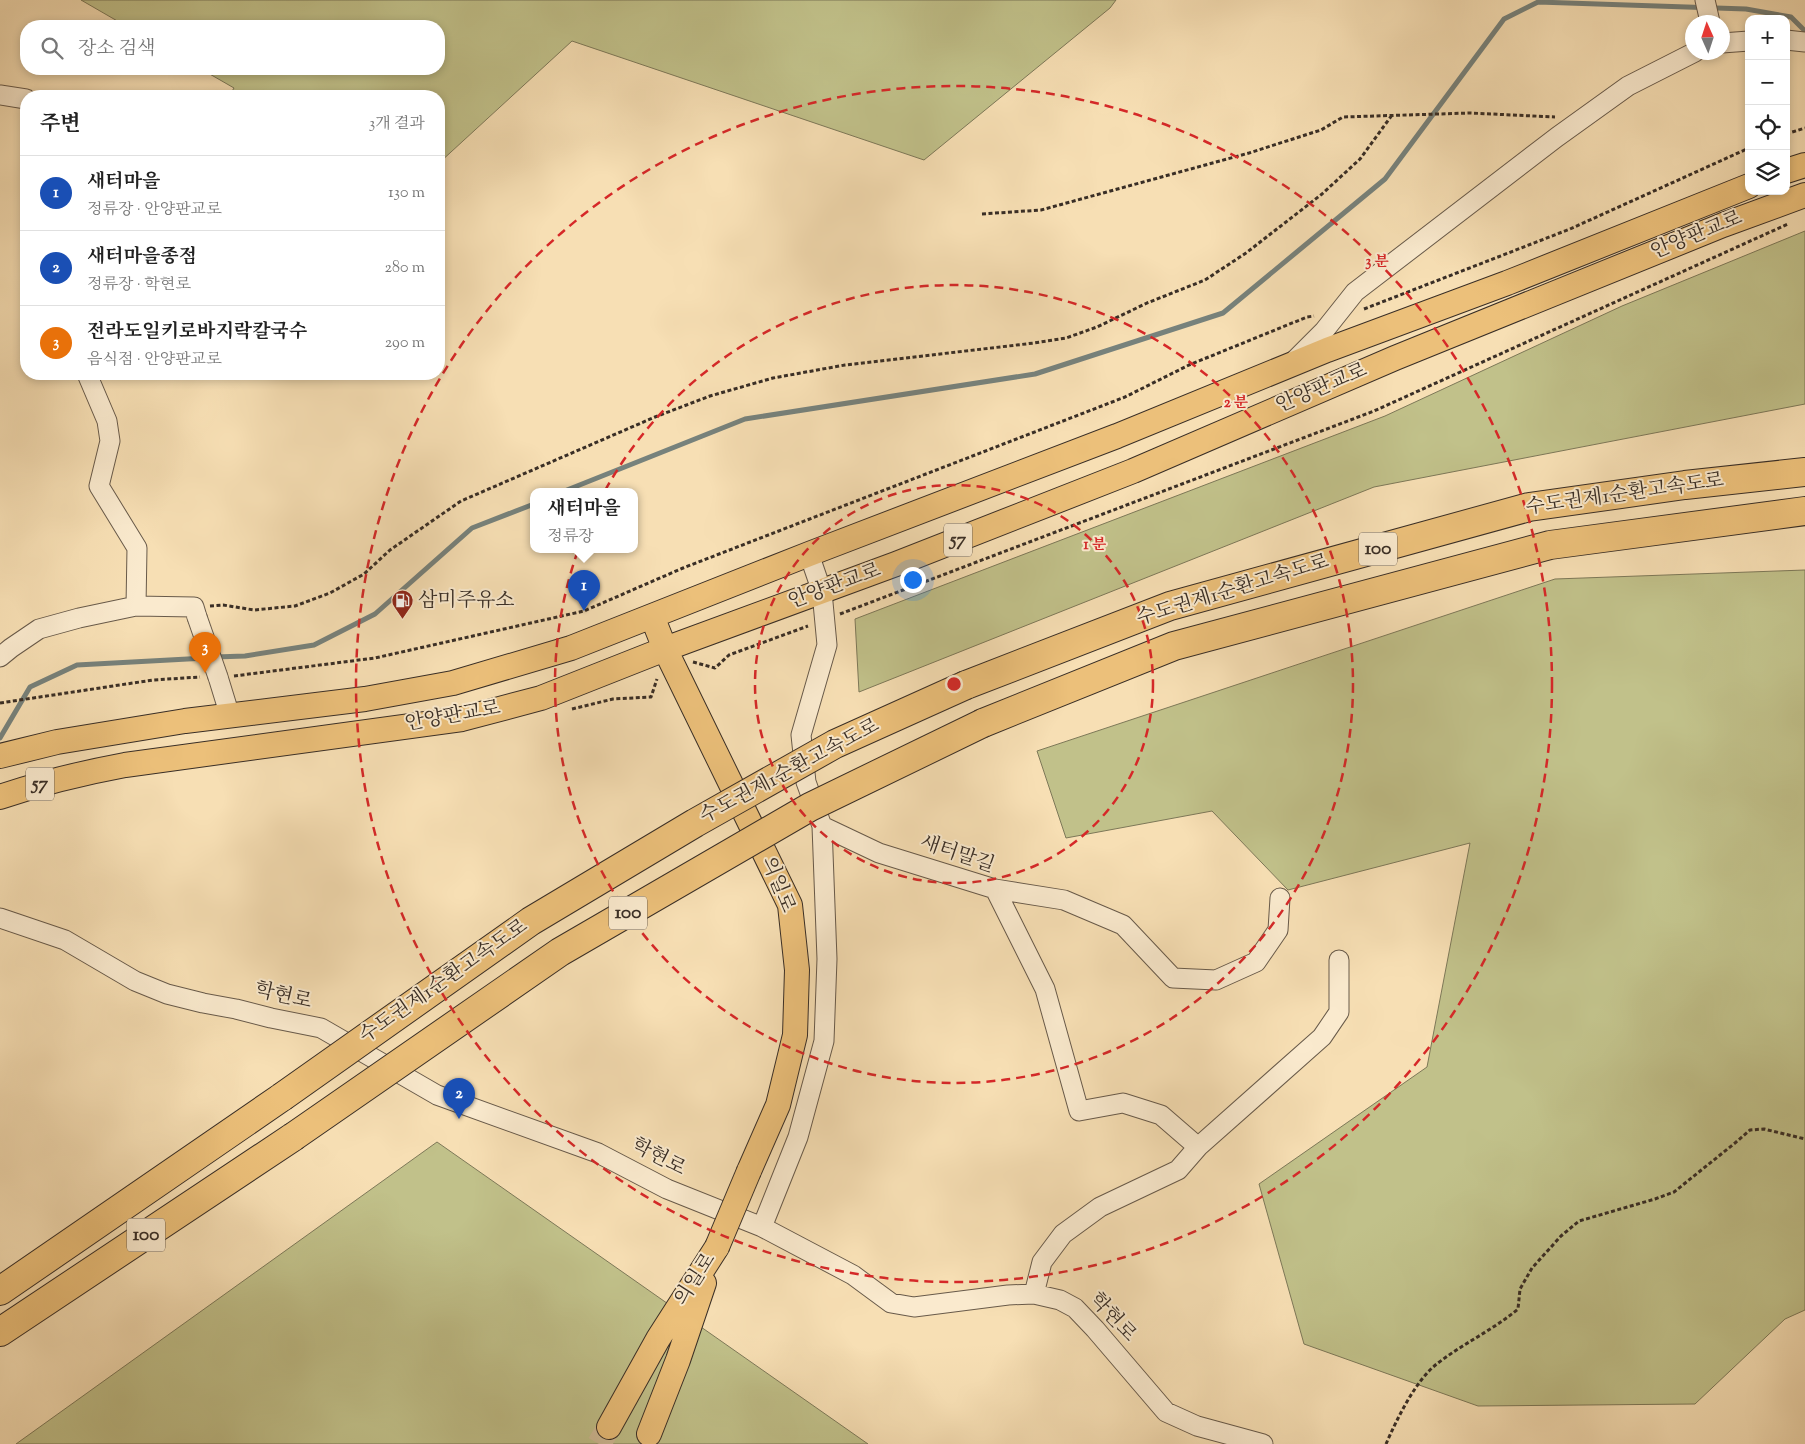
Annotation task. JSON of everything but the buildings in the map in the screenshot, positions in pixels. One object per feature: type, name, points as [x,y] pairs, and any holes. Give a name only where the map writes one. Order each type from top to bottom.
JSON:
[{"type":"highway","name":"수도권제1순환고속도로","points":[[0,1291],[282,1097],[523,926],[694,823],[835,744],[966,685],[1170,606],[1529,506],[1685,485],[1805,472]]},
{"type":"highway","name":"수도권제1순환고속도로","points":[[0,1332],[293,1137],[560,952],[810,807],[983,722],[1174,646],[1550,545],[1805,510]]},
{"type":"main road","points":[[1790,170],[1805,165]]},
{"type":"main road","name":"안양판교로","points":[[0,756],[57,742],[185,721],[365,699],[453,683],[571,648],[1117,436],[1290,365],[1507,284],[1745,188]]},
{"type":"main road","name":"안양판교로","points":[[0,798],[31,786],[80,774],[173,758],[462,719],[541,698],[665,649],[905,561],[1133,471],[1395,358],[1723,224],[1805,195]]},
{"type":"main road","name":"의일로","points":[[649,1434],[678,1360],[717,1247],[778,1105],[795,1035],[798,970],[790,905],[665,649],[652,616]]},
{"type":"main road","name":"의일로","points":[[609,1427],[658,1338],[717,1247]]},
{"type":"street","points":[[1704,0],[1708,15]]},
{"type":"street","points":[[1730,42],[1745,41]]},
{"type":"street","points":[[1290,365],[1324,331],[1355,292],[1580,120],[1628,86],[1685,57]]},
{"type":"street","points":[[0,95],[20,98]]},
{"type":"street","points":[[90,380],[108,421],[110,441],[99,486],[137,548],[136,606]]},
{"type":"street","points":[[762,1227],[798,1138],[824,1041],[827,959],[822,826],[806,782],[801,735],[827,645],[822,592],[809,554]]},
{"type":"street","points":[[0,657],[40,629],[136,606],[196,612],[230,716]]},
{"type":"street","name":"새터말길","points":[[822,826],[878,853],[995,889],[1045,989],[1079,1111],[1123,1103],[1161,1115],[1198,1148]]},
{"type":"street","points":[[995,889],[1064,900],[1123,925],[1173,978],[1216,980],[1256,962],[1278,930],[1280,898]]},
{"type":"street","name":"학현로","points":[[0,918],[65,940],[135,981],[167,994],[322,1028],[437,1095],[598,1153],[667,1189],[762,1227],[853,1275],[891,1302],[914,1307],[1008,1295],[1034,1294],[1060,1300],[1075,1308],[1095,1329],[1166,1412],[1197,1426],[1263,1444]]},
{"type":"street","points":[[1034,1294],[1042,1262],[1063,1234],[1100,1207],[1178,1170],[1198,1148],[1322,1037],[1339,1012],[1339,960]]},
{"type":"path","points":[[982,214],[1041,210],[1249,153],[1321,130],[1343,117],[1470,114],[1545,115],[1580,120]]},
{"type":"path","points":[[196,612],[223,605],[254,610],[295,606],[330,593],[364,574],[390,550],[461,501],[655,417],[710,396],[774,378],[845,365],[1034,343],[1066,338],[1098,327],[1147,303],[1205,280],[1246,252],[1322,194],[1360,159],[1392,115]]},
{"type":"path","points":[[1790,133],[1805,128]]},
{"type":"path","points":[[0,703],[153,680],[217,677],[375,658],[584,611],[682,568],[1125,397],[1189,365],[1308,317],[1362,310],[1570,230],[1745,150]]},
{"type":"path","points":[[1386,1444],[1413,1391],[1436,1364],[1504,1321],[1518,1309],[1520,1289],[1532,1268],[1561,1236],[1579,1221],[1674,1192],[1750,1130],[1764,1129],[1805,1139]]},
{"type":"green space","points":[[81,0],[1116,0],[1110,8],[924,160],[572,41],[445,157],[445,90],[233,90],[234,88],[211,75],[445,75],[445,20],[116,20]]},
{"type":"green space","points":[[1805,231],[1805,404],[1374,487],[859,692],[855,619],[1385,416],[1622,306]]},
{"type":"green space","points":[[1805,570],[1805,1310],[1785,1319],[1695,1404],[1478,1406],[1304,1344],[1259,1184],[1427,1067],[1470,843],[1288,890],[1212,811],[1066,838],[1037,751],[1555,579]]},
{"type":"green space","points":[[437,1142],[868,1444],[16,1444]]},
{"type":"waterway","points":[[572,488],[745,419],[1035,374],[1223,313],[1385,179],[1504,19],[1538,2],[1746,9],[1791,17],[1805,31]]},
{"type":"waterway","points":[[215,657],[245,656],[314,645],[375,614],[472,528],[530,506]]},
{"type":"waterway","points":[[0,738],[30,687],[77,665],[206,658]]},
{"type":"tunnel","points":[[599,1444],[609,1427]]},
{"type":"place","name":"새터마을","points":[[584,611]]},
{"type":"place","name":"삼미주유소","points":[[402,620]]},
{"type":"place","name":"전라도일키로바지락칼국수","points":[[205,673]]},
{"type":"place","name":"새터마을종점","points":[[459,1119]]}]
